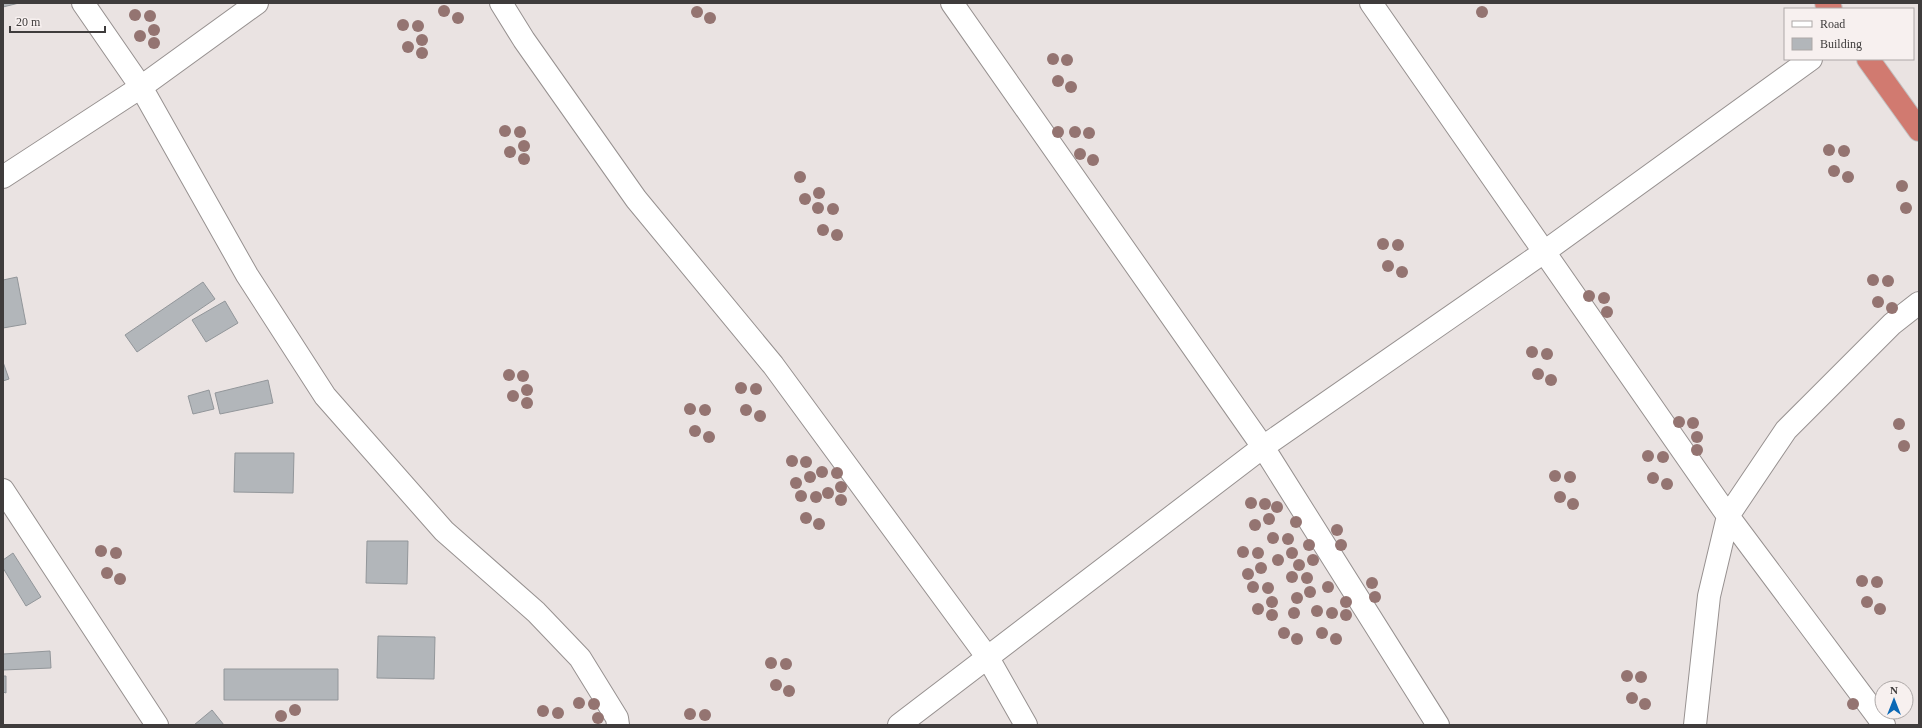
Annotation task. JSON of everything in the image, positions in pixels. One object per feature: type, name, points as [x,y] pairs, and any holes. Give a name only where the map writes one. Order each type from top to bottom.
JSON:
[{"type":"highway","points":[[1869,60],[1919,130]]},
{"type":"street","points":[[83,3],[141,87],[247,275],[326,396],[444,531],[536,612],[580,658],[617,718],[618,725]]},
{"type":"street","points":[[3,177],[141,87],[257,3]]},
{"type":"street","points":[[500,3],[524,40],[636,199],[773,365],[988,658],[1026,725]]},
{"type":"street","points":[[952,3],[1263,447],[1438,725]]},
{"type":"street","points":[[1371,3],[1728,516],[1884,725]]},
{"type":"street","points":[[899,725],[1263,447],[1544,252],[1811,60]]},
{"type":"street","points":[[1695,725],[1710,596],[1728,516],[1786,430],[1892,324],[1919,304]]},
{"type":"street","points":[[3,490],[157,725]]},
{"type":"building","points":[[3,3],[19,3],[3,7]]},
{"type":"building","points":[[17,277],[26,324],[3,328],[3,280]]},
{"type":"building","points":[[203,282],[215,299],[137,352],[125,335]]},
{"type":"building","points":[[225,301],[238,323],[206,342],[192,320]]},
{"type":"building","points":[[3,362],[9,379],[3,381]]},
{"type":"building","points":[[268,380],[273,403],[220,414],[215,393]]},
{"type":"building","points":[[209,390],[214,409],[193,414],[188,396]]},
{"type":"building","points":[[235,453],[294,453],[293,493],[234,492]]},
{"type":"building","points":[[367,541],[408,541],[407,584],[366,583]]},
{"type":"building","points":[[13,553],[41,597],[26,606],[3,568],[3,560]]},
{"type":"building","points":[[378,636],[435,637],[434,679],[377,678]]},
{"type":"building","points":[[50,651],[51,668],[3,670],[3,654]]},
{"type":"building","points":[[224,669],[338,669],[338,700],[224,700]]},
{"type":"building","points":[[3,676],[6,676],[6,693],[3,692]]},
{"type":"building","points":[[212,710],[224,725],[194,725]]}]
